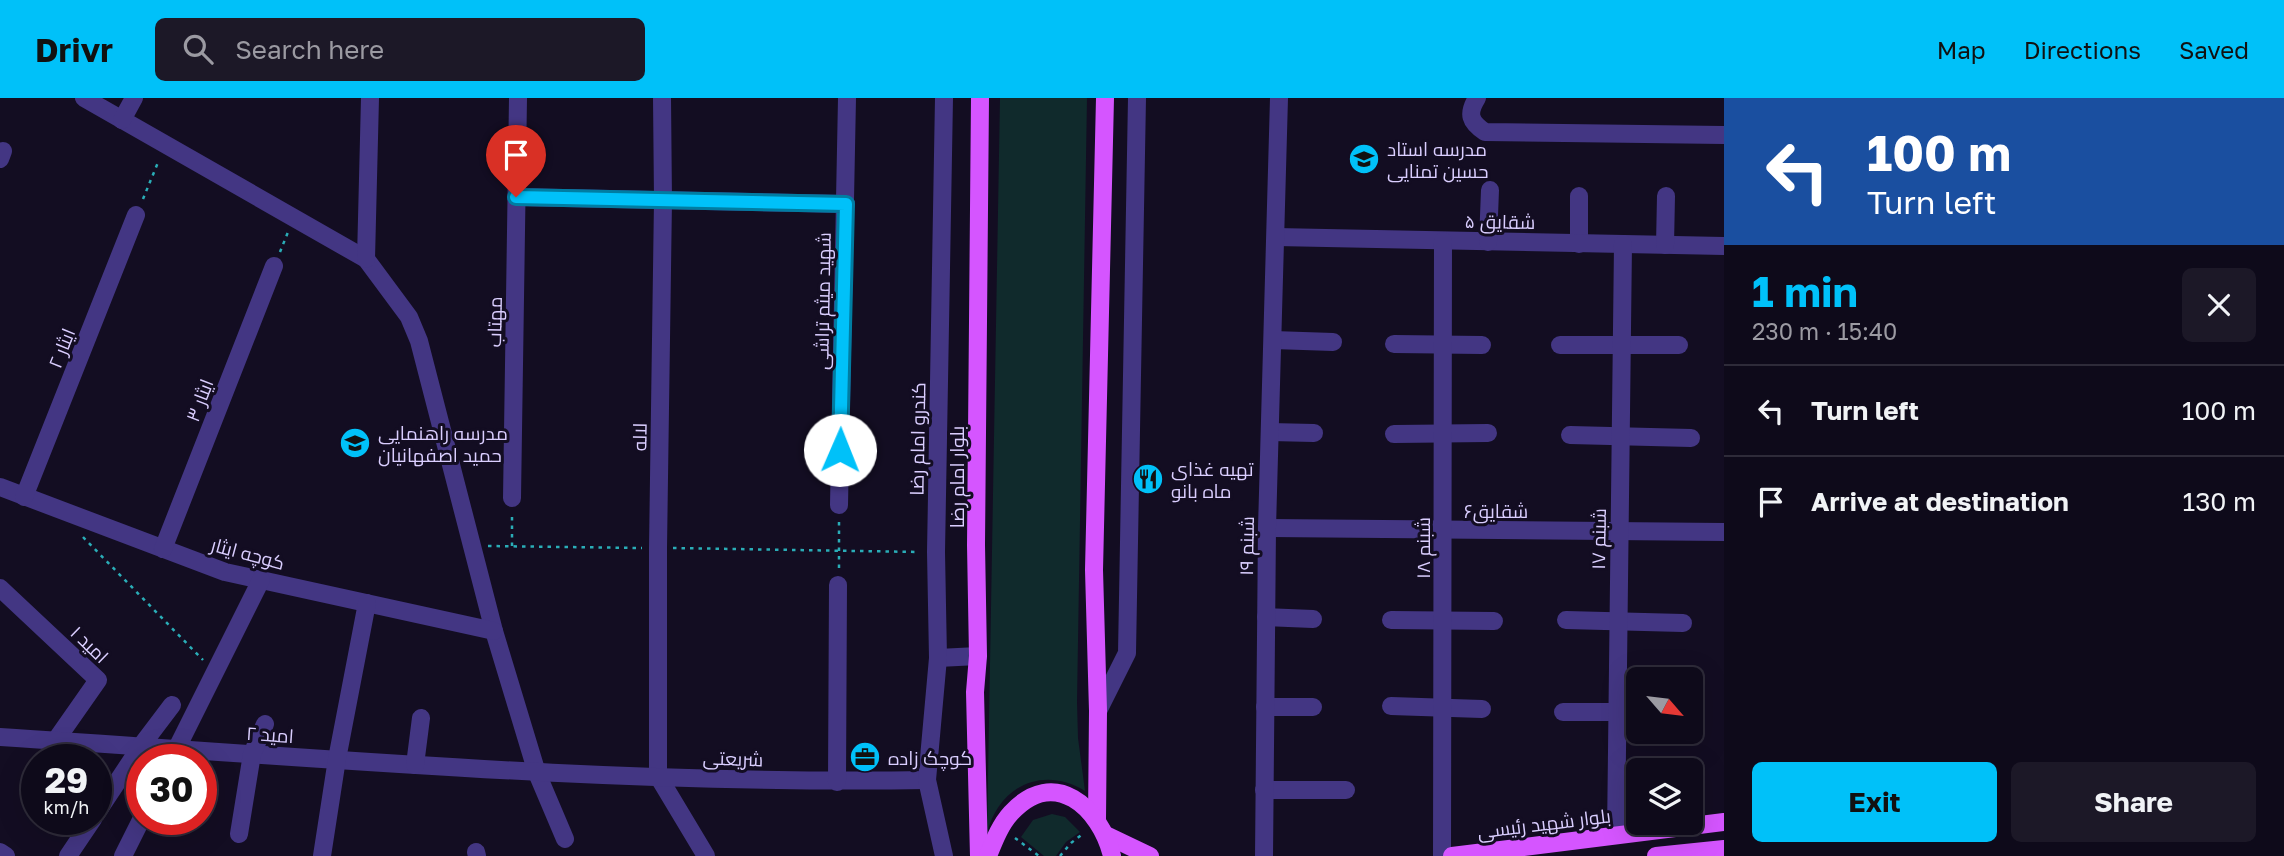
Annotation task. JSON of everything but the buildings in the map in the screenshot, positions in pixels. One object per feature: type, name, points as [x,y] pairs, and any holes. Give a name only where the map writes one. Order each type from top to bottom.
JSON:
[{"type":"main road","name":"بلوار امام رضا","points":[[979,98],[976,531],[976,772],[979,856]]},
{"type":"main road","points":[[1092,829],[1098,711],[1094,570],[1105,98]]},
{"type":"main road","points":[[988,856],[1010,814],[1036,794],[1056,792],[1079,801],[1092,829],[1112,856]]},
{"type":"main road","name":"بلوار شهید رئیسی","points":[[1452,856],[1724,822]]},
{"type":"main road","points":[[1092,829],[1150,856]]},
{"type":"main road","points":[[1656,856],[1724,849]]},
{"type":"street","points":[[84,98],[366,259],[409,317],[419,341],[494,631],[537,773],[565,839]]},
{"type":"street","points":[[122,120],[134,98]]},
{"type":"street","points":[[366,259],[370,98]]},
{"type":"street","name":"مهتاب","points":[[512,498],[518,98]]},
{"type":"street","name":"لاله","points":[[657,776],[662,98]]},
{"type":"street","name":"شهید میثم تراشی","points":[[839,505],[847,98]]},
{"type":"street","name":"کندرو امام رضا","points":[[944,98],[936,552],[938,657],[927,780],[944,856]]},
{"type":"street","points":[[1098,711],[1127,653],[1137,98]]},
{"type":"street","name":"شبنم ۱۹","points":[[1264,856],[1267,528],[1279,98]]},
{"type":"street","points":[[1477,98],[1471,107],[1470,117],[1474,125],[1485,132],[1724,135]]},
{"type":"street","points":[[1488,242],[1490,190]]},
{"type":"street","points":[[1579,196],[1579,244]]},
{"type":"street","points":[[1665,245],[1666,196]]},
{"type":"street","points":[[516,197],[846,204]]},
{"type":"street","name":"ایثار ۲","points":[[24,496],[136,215]]},
{"type":"street","name":"شقایق ۵","points":[[1276,237],[1724,246]]},
{"type":"street","name":"شبنم ۱۸","points":[[1442,856],[1443,241]]},
{"type":"street","name":"شبنم ۱۷","points":[[1616,835],[1623,244]]},
{"type":"street","name":"ایثار ۳","points":[[163,549],[274,266]]},
{"type":"street","points":[[1273,340],[1333,342]]},
{"type":"street","points":[[1394,344],[1482,345]]},
{"type":"street","points":[[1560,345],[1679,345]]},
{"type":"street","points":[[1270,432],[1314,433]]},
{"type":"street","points":[[1394,434],[1488,433]]},
{"type":"street","points":[[1570,435],[1691,438]]},
{"type":"street","name":"کوچه ایثار","points":[[0,487],[225,572],[494,631]]},
{"type":"street","name":"شقایق۶","points":[[1267,528],[1724,533]]},
{"type":"street","points":[[179,744],[261,580]]},
{"type":"street","points":[[837,782],[838,585]]},
{"type":"street","name":"امید ۱","points":[[0,588],[98,680],[55,740]]},
{"type":"street","points":[[322,856],[367,603]]},
{"type":"street","points":[[1266,617],[1313,619]]},
{"type":"street","points":[[1391,620],[1494,621]]},
{"type":"street","points":[[1566,620],[1683,623]]},
{"type":"street","points":[[938,657],[978,656]]},
{"type":"street","points":[[143,744],[172,705]]},
{"type":"street","points":[[1391,706],[1482,709]]},
{"type":"street","points":[[1265,707],[1313,707]]},
{"type":"street","points":[[1563,712],[1626,712]]},
{"type":"street","points":[[415,765],[421,718]]},
{"type":"street","points":[[239,834],[252,754],[265,723]]},
{"type":"street","name":"امید ۲","points":[[0,737],[126,745]]},
{"type":"street","name":"امید ۲","points":[[217,754],[537,773]]},
{"type":"street","points":[[112,790],[126,769]]},
{"type":"street","name":"شریعتی","points":[[537,773],[837,782],[927,780]]},
{"type":"street","points":[[657,776],[706,856]]},
{"type":"street","points":[[1264,790],[1346,790]]},
{"type":"street","points":[[68,856],[82,835]]},
{"type":"street","points":[[123,856],[134,835]]},
{"type":"street","points":[[0,852],[6,856]]},
{"type":"path","points":[[136,215],[166,146]]},
{"type":"path","points":[[274,266],[293,219]]},
{"type":"path","points":[[512,498],[512,546]]},
{"type":"path","points":[[839,505],[839,551]]},
{"type":"path","points":[[83,537],[215,672]]},
{"type":"path","points":[[472,545],[936,552]]},
{"type":"path","points":[[1087,839],[1092,829]]},
{"type":"path","points":[[1060,856],[1071,842],[1092,829]]},
{"type":"path","points":[[1012,846],[1019,831]]},
{"type":"path","points":[[1015,838],[1039,856]]},
{"type":"green space","points":[[1000,98],[1087,98],[1077,702],[1078,738],[1085,791],[1069,783],[1054,780],[1024,785],[1001,803],[987,834]]},
{"type":"green space","points":[[1052,814],[1065,817],[1080,832],[1066,842],[1056,856],[1044,856],[1021,837],[1033,820]]},
{"type":"place","name":"مدرسه استاد حسین تمنایی","points":[[1364,159]]},
{"type":"place","name":"مدرسه راهنمایی حمید اصفهانیان","points":[[355,443]]},
{"type":"place","name":"تهیه غذای ماه بانو","points":[[1148,479]]},
{"type":"place","name":"کوچک زاده","points":[[865,757]]},
{"type":"route","points":[[516,197],[846,204],[840,450]]}]
